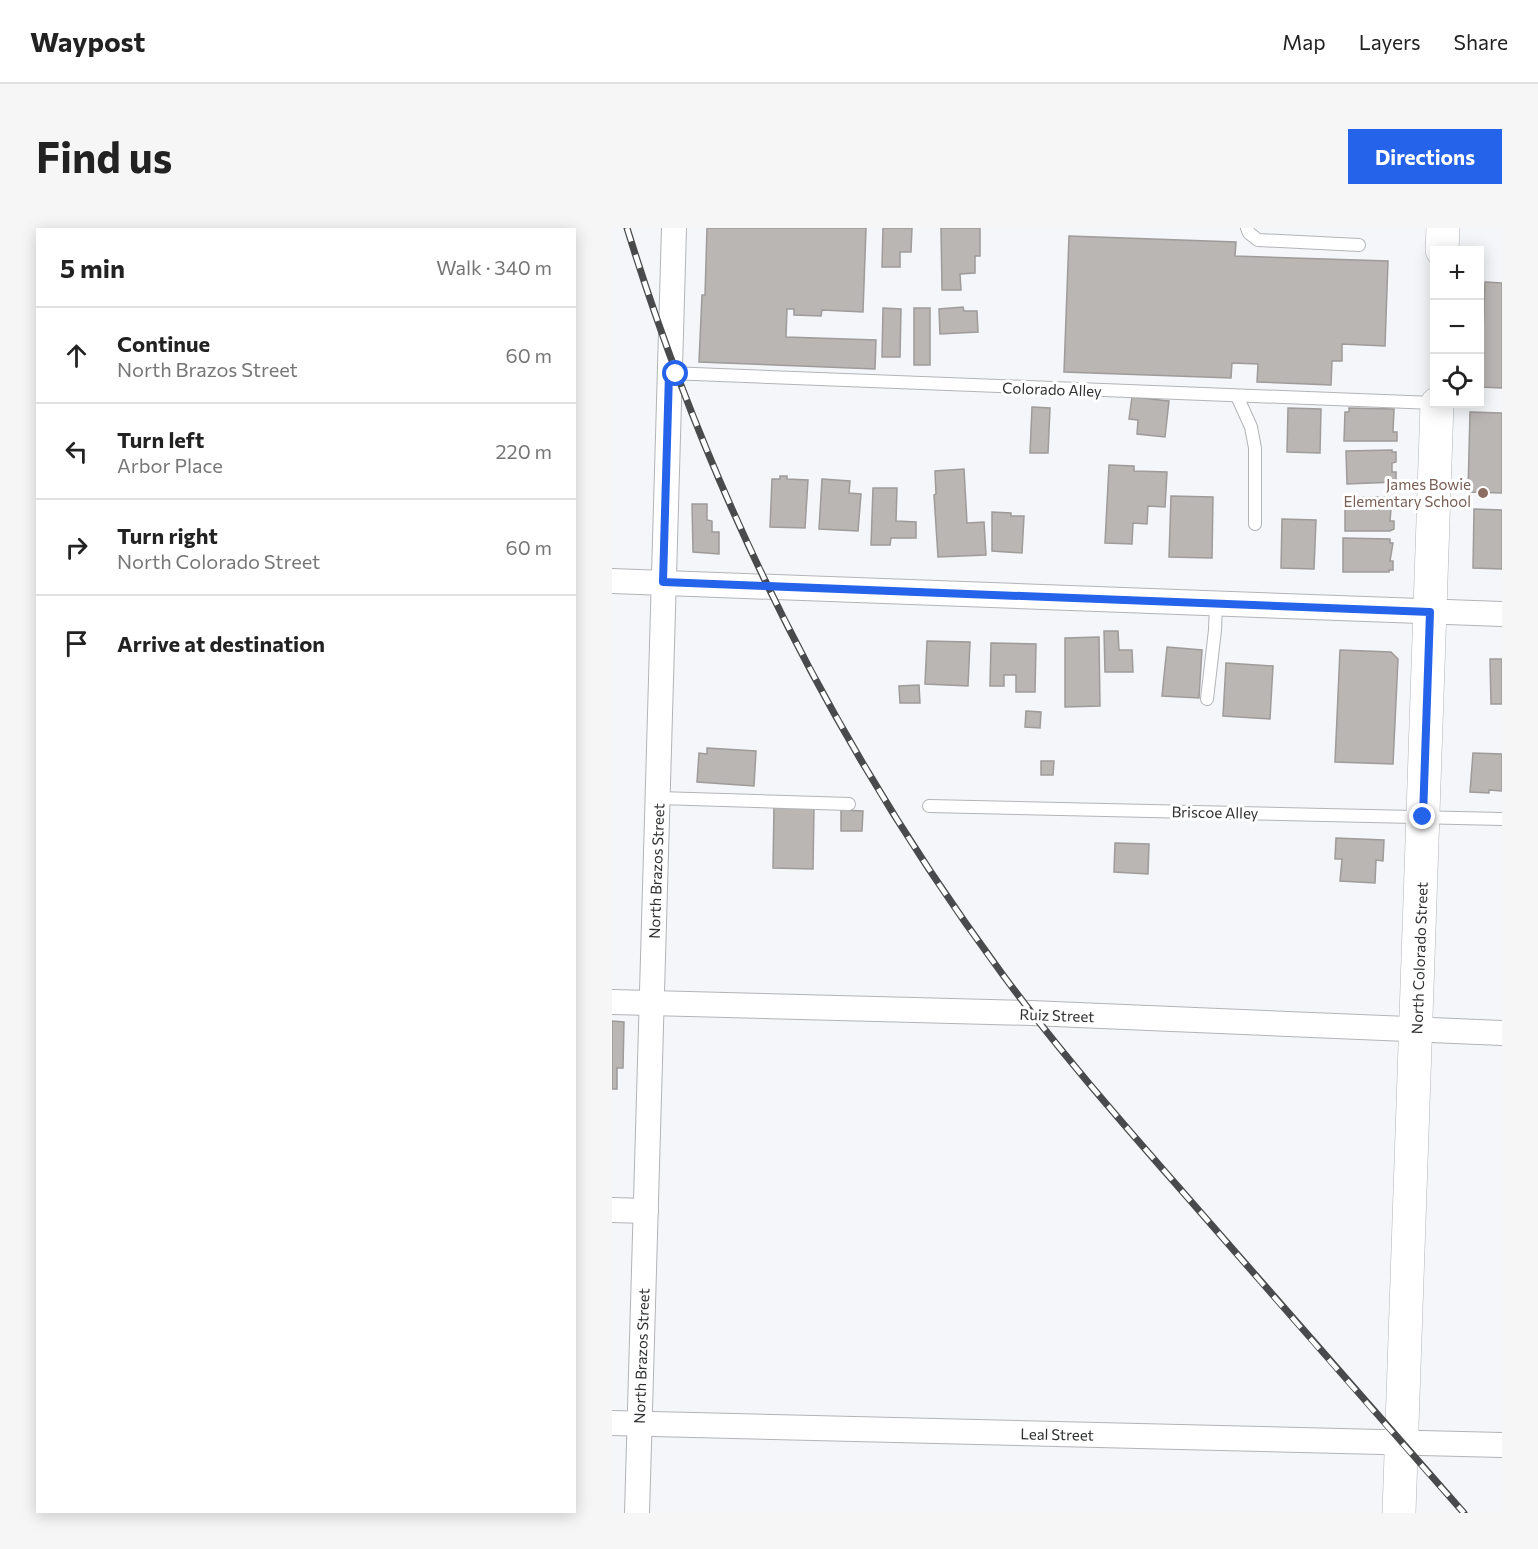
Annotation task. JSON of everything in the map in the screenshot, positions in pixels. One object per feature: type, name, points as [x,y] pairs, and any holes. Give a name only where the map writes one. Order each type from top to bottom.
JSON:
[{"type":"main road","points":[[1442,246],[1443,228]]},
{"type":"main road","name":"North Colorado Street","points":[[1399,1513],[1436,408]]},
{"type":"street","name":"North Brazos Street","points":[[637,1513],[674,228]]},
{"type":"street","points":[[612,581],[1502,614]]},
{"type":"street","name":"Ruiz Street","points":[[612,1002],[1031,1013],[1502,1033]]},
{"type":"street","points":[[612,1210],[646,1211]]},
{"type":"street","name":"Leal Street","points":[[612,1423],[1502,1445]]},
{"type":"lane","points":[[1247,228],[1249,233],[1258,240],[1359,245]]},
{"type":"lane","name":"Colorado Alley","points":[[669,373],[1430,404]]},
{"type":"lane","points":[[1237,396],[1251,427],[1255,448],[1255,524]]},
{"type":"lane","points":[[1207,699],[1216,604]]},
{"type":"lane","points":[[659,798],[849,804]]},
{"type":"lane","name":"Briscoe Alley","points":[[928,806],[1502,819]]},
{"type":"building","points":[[707,228],[866,228],[863,312],[822,310],[821,316],[794,315],[794,309],[787,309],[786,337],[876,340],[875,369],[699,362],[702,295],[705,295]]},
{"type":"building","points":[[883,228],[912,228],[911,252],[900,252],[900,267],[882,267]]},
{"type":"building","points":[[941,228],[980,228],[980,256],[975,256],[975,273],[960,274],[961,290],[942,290]]},
{"type":"building","points":[[1069,236],[1236,242],[1235,256],[1388,261],[1385,346],[1342,344],[1342,361],[1332,361],[1331,385],[1257,382],[1258,364],[1232,363],[1231,378],[1064,372]]},
{"type":"building","points":[[1485,282],[1502,283],[1502,388],[1484,387]]},
{"type":"building","points":[[963,307],[964,311],[977,311],[978,332],[940,334],[939,309]]},
{"type":"building","points":[[883,308],[901,309],[900,357],[882,357]]},
{"type":"building","points":[[914,308],[930,308],[930,365],[914,365]]},
{"type":"building","points":[[1132,397],[1169,401],[1165,437],[1137,434],[1138,420],[1129,419]]},
{"type":"building","points":[[1032,407],[1050,408],[1048,453],[1030,453]]},
{"type":"building","points":[[1288,408],[1321,409],[1320,453],[1287,452]]},
{"type":"building","points":[[1349,408],[1394,409],[1393,432],[1397,432],[1397,441],[1344,441],[1345,412],[1349,412]]},
{"type":"building","points":[[1470,412],[1502,413],[1502,493],[1468,492]]},
{"type":"building","points":[[1392,450],[1396,452],[1396,462],[1392,463],[1392,472],[1396,472],[1396,482],[1347,484],[1346,451]]},
{"type":"building","points":[[1109,465],[1134,466],[1134,471],[1167,472],[1165,507],[1148,506],[1147,524],[1133,523],[1132,544],[1105,543]]},
{"type":"building","points":[[964,469],[967,523],[984,522],[986,555],[938,557],[934,495],[936,494],[935,471]]},
{"type":"building","points":[[780,476],[787,476],[787,479],[808,480],[805,528],[770,527],[772,479],[780,479]]},
{"type":"building","points":[[822,479],[850,481],[849,493],[861,494],[858,531],[819,529]]},
{"type":"building","points":[[873,488],[897,488],[896,521],[916,522],[916,538],[891,538],[890,545],[871,545]]},
{"type":"building","points":[[1171,496],[1213,497],[1212,558],[1169,557]]},
{"type":"building","points":[[1345,497],[1390,497],[1390,501],[1394,501],[1390,521],[1394,521],[1394,529],[1390,531],[1345,531]]},
{"type":"building","points":[[692,504],[707,504],[707,520],[712,521],[712,532],[719,532],[719,554],[693,552]]},
{"type":"building","points":[[1474,509],[1502,510],[1502,569],[1473,568]]},
{"type":"building","points":[[992,512],[1024,516],[1022,553],[992,551]]},
{"type":"building","points":[[1282,519],[1316,520],[1314,569],[1281,568]]},
{"type":"building","points":[[1343,538],[1390,539],[1390,543],[1393,543],[1390,561],[1393,561],[1393,570],[1389,572],[1343,572]]},
{"type":"building","points":[[1104,631],[1118,631],[1119,650],[1132,650],[1133,672],[1105,672]]},
{"type":"building","points":[[1099,637],[1100,706],[1065,707],[1065,638]]},
{"type":"building","points":[[927,641],[970,642],[968,686],[925,684]]},
{"type":"building","points":[[991,643],[1036,644],[1035,692],[1016,692],[1016,675],[1004,675],[1004,686],[990,686]]},
{"type":"building","points":[[1167,647],[1202,650],[1199,698],[1162,696]]},
{"type":"building","points":[[1340,650],[1391,652],[1398,659],[1393,764],[1335,762]]},
{"type":"building","points":[[1490,659],[1502,659],[1502,704],[1491,704]]},
{"type":"building","points":[[1226,663],[1273,666],[1270,719],[1223,716]]},
{"type":"building","points":[[919,685],[920,703],[900,703],[899,686]]},
{"type":"building","points":[[1026,711],[1041,712],[1040,728],[1025,727]]},
{"type":"building","points":[[707,748],[756,751],[754,786],[697,782],[699,753],[707,754]]},
{"type":"building","points":[[1473,753],[1502,754],[1502,791],[1470,792]]},
{"type":"building","points":[[1041,761],[1054,761],[1053,775],[1041,775]]},
{"type":"building","points":[[774,805],[814,805],[813,869],[773,868]]},
{"type":"building","points":[[841,810],[863,811],[862,831],[841,831]]},
{"type":"building","points":[[1336,838],[1384,840],[1383,861],[1376,860],[1375,883],[1340,881],[1342,859],[1335,859]]},
{"type":"building","points":[[1115,843],[1149,844],[1148,874],[1114,872]]},
{"type":"building","points":[[612,1021],[624,1022],[623,1068],[617,1068],[617,1089],[612,1089]]},
{"type":"railway","points":[[627,228],[660,328],[697,426],[738,523],[784,618],[833,710],[885,801],[942,889],[1003,975],[1075,1067],[1464,1513]]},
{"type":"place","name":"James Bowie Elementary School","points":[[1483,493]]},
{"type":"route","points":[[676,374],[669,373],[663,582],[1430,612],[1423,817]]}]
